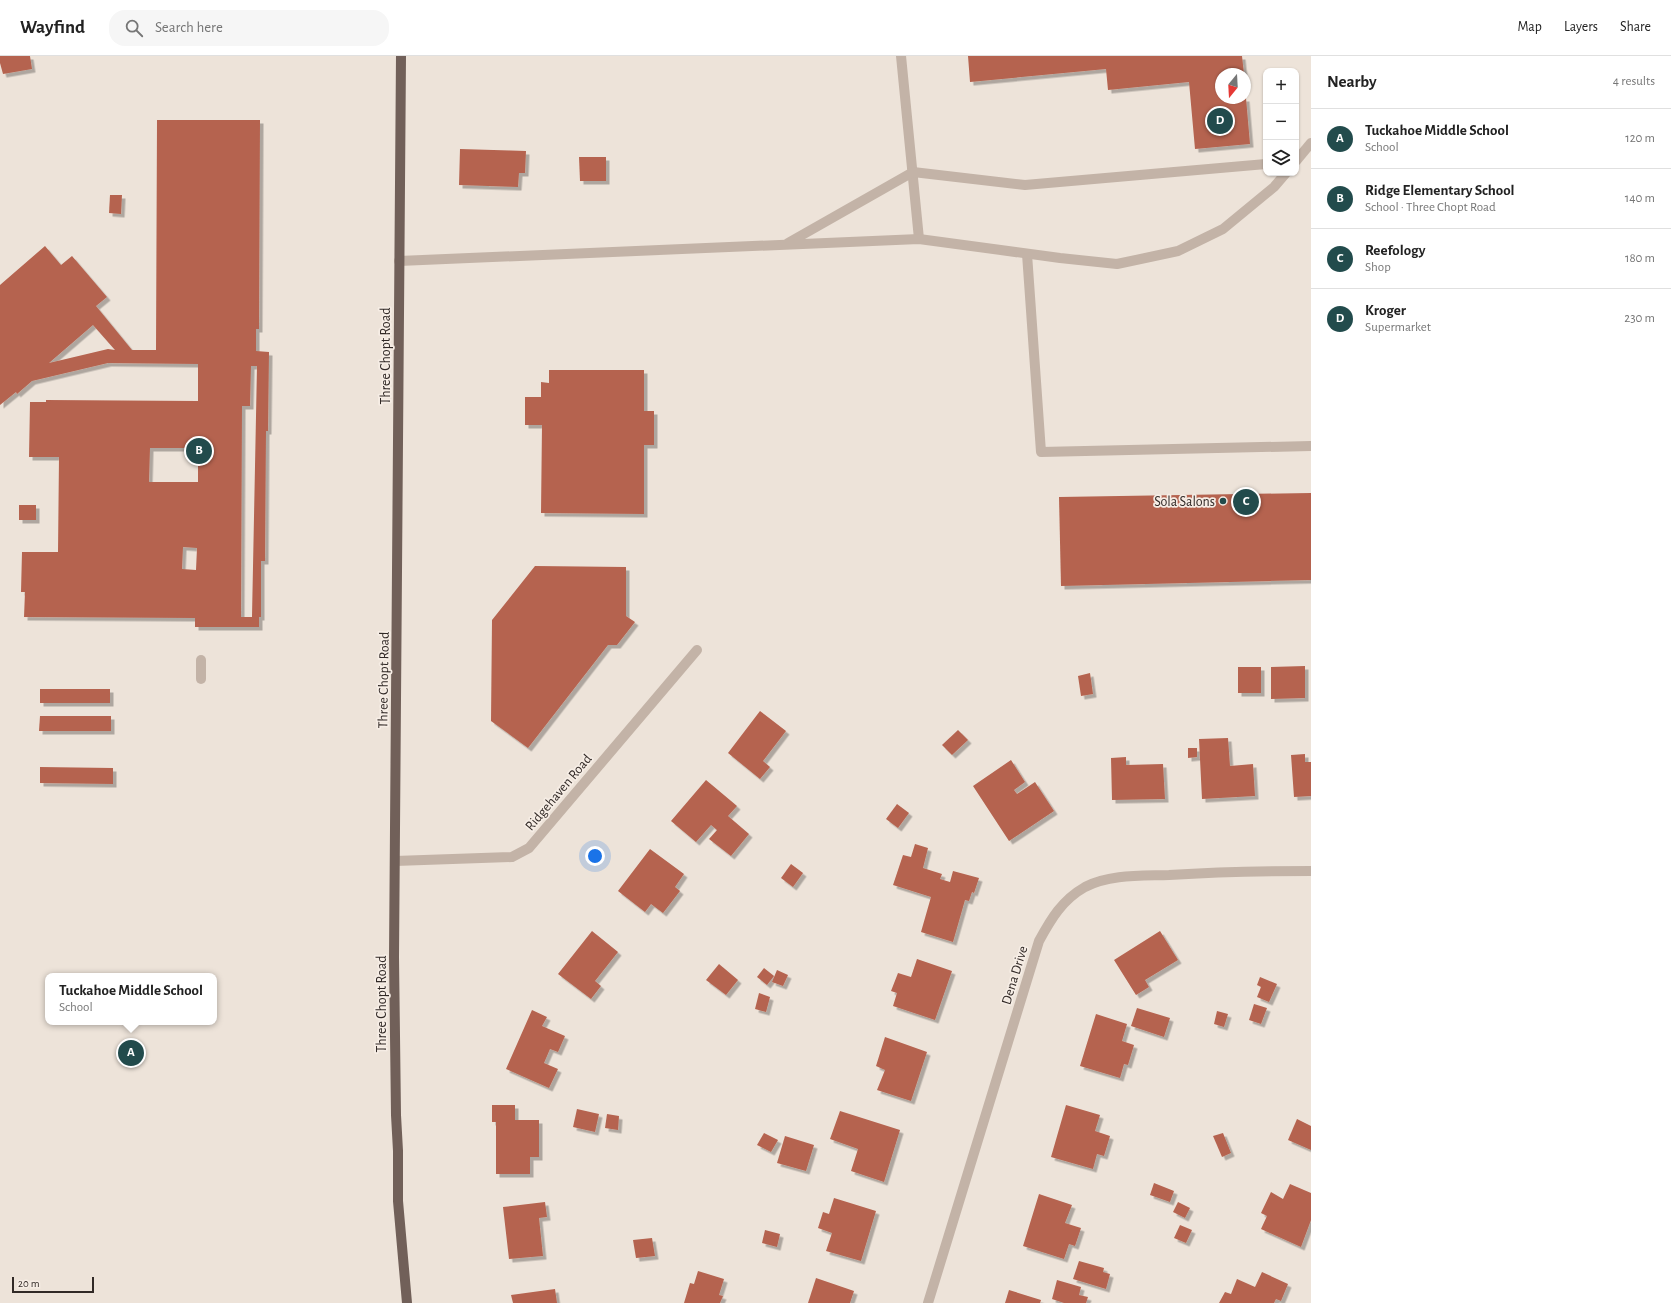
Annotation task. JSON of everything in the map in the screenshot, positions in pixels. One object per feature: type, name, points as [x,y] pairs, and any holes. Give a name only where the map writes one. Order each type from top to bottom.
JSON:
[{"type":"main road","name":"Three Chopt Road","points":[[401,56],[394,965],[398,1201],[407,1303]]},
{"type":"street","points":[[901,56],[919,239]]},
{"type":"street","points":[[1299,157],[1311,143]]},
{"type":"street","points":[[787,244],[912,172],[1025,185],[1263,164]]},
{"type":"street","points":[[399,261],[919,239],[1028,254],[1117,264],[1178,251],[1223,229],[1274,187],[1283,176]]},
{"type":"street","points":[[1028,254],[1041,452],[1311,446]]},
{"type":"street","name":"Ridgehaven Road","points":[[395,861],[512,857],[530,848],[697,650]]},
{"type":"street","points":[[201,660],[202,679]]},
{"type":"street","name":"Dena Drive","points":[[928,1303],[1039,941],[1053,916],[1069,898],[1086,887],[1110,878],[1244,871],[1311,871]]},
{"type":"building","points":[[0,56],[30,56],[32,69],[3,74]]},
{"type":"building","points":[[968,56],[1242,56],[1243,68],[1215,68],[1215,104],[1247,104],[1250,144],[1195,149],[1189,82],[1108,90],[1106,69],[970,82]]},
{"type":"building","points":[[157,120],[260,120],[259,329],[256,329],[256,351],[269,352],[268,431],[266,431],[265,561],[261,561],[261,617],[259,617],[259,627],[195,627],[195,618],[24,617],[25,592],[21,592],[22,552],[58,552],[59,457],[29,457],[30,402],[46,402],[46,400],[198,401],[198,364],[108,363],[32,381],[17,394],[16,392],[0,405],[0,285],[45,246],[61,265],[72,256],[107,297],[96,306],[132,350],[156,350]],"holes":[[[93,325],[115,350],[108,349],[49,363]],[[251,366],[257,366],[252,617],[241,617],[242,406],[250,406]],[[150,448],[198,448],[198,482],[149,482]],[[183,547],[197,548],[196,570],[182,569]]]},
{"type":"building","points":[[460,149],[526,151],[525,173],[519,173],[518,187],[459,185]]},
{"type":"building","points":[[579,157],[606,157],[606,181],[580,181]]},
{"type":"building","points":[[110,195],[122,195],[121,214],[109,213]]},
{"type":"building","points":[[549,370],[644,370],[644,411],[654,411],[654,445],[644,445],[644,514],[541,513],[542,425],[525,425],[525,397],[541,397],[541,382],[549,383]]},
{"type":"building","points":[[1311,493],[1311,580],[1061,586],[1059,497]]},
{"type":"building","points":[[19,505],[36,505],[36,520],[19,520]]},
{"type":"building","points":[[535,566],[626,567],[626,616],[635,622],[617,645],[608,645],[528,748],[491,721],[492,620]]},
{"type":"building","points":[[1305,666],[1305,698],[1271,699],[1271,667]]},
{"type":"building","points":[[1238,667],[1261,667],[1261,693],[1238,693]]},
{"type":"building","points":[[1090,673],[1093,694],[1081,696],[1078,676]]},
{"type":"building","points":[[40,689],[110,689],[110,703],[40,703]]},
{"type":"building","points":[[760,711],[786,731],[763,761],[770,767],[760,779],[728,753]]},
{"type":"building","points":[[40,716],[111,716],[111,731],[39,731]]},
{"type":"building","points":[[958,730],[968,740],[952,755],[942,745]]},
{"type":"building","points":[[1228,738],[1230,766],[1253,764],[1255,796],[1202,799],[1199,739]]},
{"type":"building","points":[[1188,748],[1197,748],[1197,757],[1188,758]]},
{"type":"building","points":[[1305,754],[1305,762],[1311,762],[1311,796],[1294,797],[1291,755]]},
{"type":"building","points":[[1126,757],[1126,765],[1163,764],[1165,799],[1112,800],[1111,758]]},
{"type":"building","points":[[1011,760],[1025,782],[1014,790],[1017,794],[1035,782],[1054,811],[1009,841],[973,786]]},
{"type":"building","points":[[40,767],[113,768],[113,784],[40,783]]},
{"type":"building","points":[[706,780],[737,806],[728,816],[749,834],[731,856],[709,839],[717,830],[711,825],[696,842],[671,821]]},
{"type":"building","points":[[897,804],[909,813],[898,828],[886,819]]},
{"type":"building","points":[[915,844],[928,848],[923,868],[942,874],[940,879],[950,882],[953,871],[979,878],[974,893],[972,892],[969,901],[965,900],[953,942],[921,932],[931,897],[893,885],[903,855],[911,857]]},
{"type":"building","points":[[650,849],[684,874],[675,887],[680,891],[663,913],[651,904],[645,912],[618,891]]},
{"type":"building","points":[[791,864],[803,873],[793,887],[781,878]]},
{"type":"building","points":[[592,931],[618,952],[595,981],[601,986],[591,999],[558,974]]},
{"type":"building","points":[[1160,931],[1178,960],[1145,980],[1149,987],[1136,995],[1114,960]]},
{"type":"building","points":[[917,959],[952,971],[935,1020],[893,1006],[897,993],[891,991],[898,973],[911,977]]},
{"type":"building","points":[[719,964],[738,980],[726,995],[706,980]]},
{"type":"building","points":[[764,968],[774,976],[767,985],[757,977]]},
{"type":"building","points":[[777,970],[788,975],[783,986],[772,982]]},
{"type":"building","points":[[1260,977],[1277,984],[1269,1002],[1257,997],[1261,987],[1257,985]]},
{"type":"building","points":[[759,993],[770,997],[766,1012],[755,1009]]},
{"type":"building","points":[[1254,1004],[1267,1008],[1261,1024],[1249,1020]]},
{"type":"building","points":[[1137,1008],[1170,1018],[1164,1037],[1131,1026]]},
{"type":"building","points":[[532,1010],[547,1017],[542,1026],[565,1036],[558,1052],[550,1049],[544,1063],[558,1069],[549,1088],[506,1069]]},
{"type":"building","points":[[1217,1011],[1228,1014],[1224,1027],[1214,1024]]},
{"type":"building","points":[[1096,1014],[1127,1024],[1122,1041],[1134,1045],[1128,1065],[1124,1064],[1120,1078],[1080,1066]]},
{"type":"building","points":[[885,1037],[927,1052],[911,1101],[877,1090],[885,1070],[876,1066]]},
{"type":"building","points":[[492,1105],[515,1105],[515,1120],[539,1120],[539,1157],[530,1157],[530,1174],[496,1174],[496,1122],[492,1122]]},
{"type":"building","points":[[1066,1105],[1100,1115],[1095,1131],[1110,1136],[1104,1156],[1097,1154],[1093,1169],[1051,1157]]},
{"type":"building","points":[[577,1109],[599,1114],[595,1132],[573,1127]]},
{"type":"building","points":[[840,1111],[900,1130],[884,1182],[851,1171],[858,1149],[830,1139]]},
{"type":"building","points":[[607,1114],[619,1116],[618,1130],[605,1128]]},
{"type":"building","points":[[1297,1119],[1311,1126],[1311,1150],[1288,1140]]},
{"type":"building","points":[[764,1133],[778,1140],[771,1152],[757,1145]]},
{"type":"building","points":[[1223,1133],[1231,1153],[1222,1157],[1213,1136]]},
{"type":"building","points":[[785,1136],[814,1145],[806,1171],[777,1163]]},
{"type":"building","points":[[1154,1183],[1174,1191],[1170,1202],[1150,1195]]},
{"type":"building","points":[[1290,1184],[1311,1193],[1311,1220],[1301,1247],[1261,1229],[1267,1216],[1261,1213],[1271,1192],[1283,1199]]},
{"type":"building","points":[[1039,1194],[1072,1205],[1065,1223],[1081,1228],[1075,1246],[1069,1244],[1064,1259],[1023,1246]]},
{"type":"building","points":[[834,1198],[876,1211],[861,1261],[826,1251],[832,1233],[818,1228],[823,1212],[829,1214]]},
{"type":"building","points":[[545,1202],[547,1217],[539,1218],[543,1256],[509,1259],[503,1207]]},
{"type":"building","points":[[1178,1202],[1190,1208],[1185,1218],[1173,1212]]},
{"type":"building","points":[[1180,1225],[1192,1230],[1186,1243],[1174,1238]]},
{"type":"building","points":[[765,1230],[780,1234],[777,1247],[762,1243]]},
{"type":"building","points":[[652,1238],[655,1256],[636,1258],[633,1240]]},
{"type":"building","points":[[1079,1261],[1104,1268],[1103,1272],[1110,1274],[1106,1289],[1073,1279]]},
{"type":"building","points":[[698,1271],[724,1279],[719,1295],[723,1296],[720,1303],[684,1303],[690,1283],[694,1284]]},
{"type":"building","points":[[1262,1272],[1288,1284],[1281,1301],[1276,1299],[1274,1303],[1219,1303],[1225,1292],[1231,1294],[1237,1279],[1255,1287]]},
{"type":"building","points":[[816,1278],[854,1291],[850,1303],[808,1303]]},
{"type":"building","points":[[1057,1280],[1081,1287],[1079,1295],[1088,1297],[1086,1303],[1064,1303],[1052,1299]]},
{"type":"building","points":[[555,1289],[557,1303],[513,1303],[511,1295]]},
{"type":"building","points":[[1009,1290],[1041,1300],[1040,1303],[1005,1303]]},
{"type":"place","name":"Kroger","points":[[1220,121]]},
{"type":"place","name":"Ridge Elementary School","points":[[199,451]]},
{"type":"place","name":"Sola Salons","points":[[1223,501]]},
{"type":"place","name":"Reefology","points":[[1246,502]]},
{"type":"place","name":"Tuckahoe Middle School","points":[[131,1053]]}]
